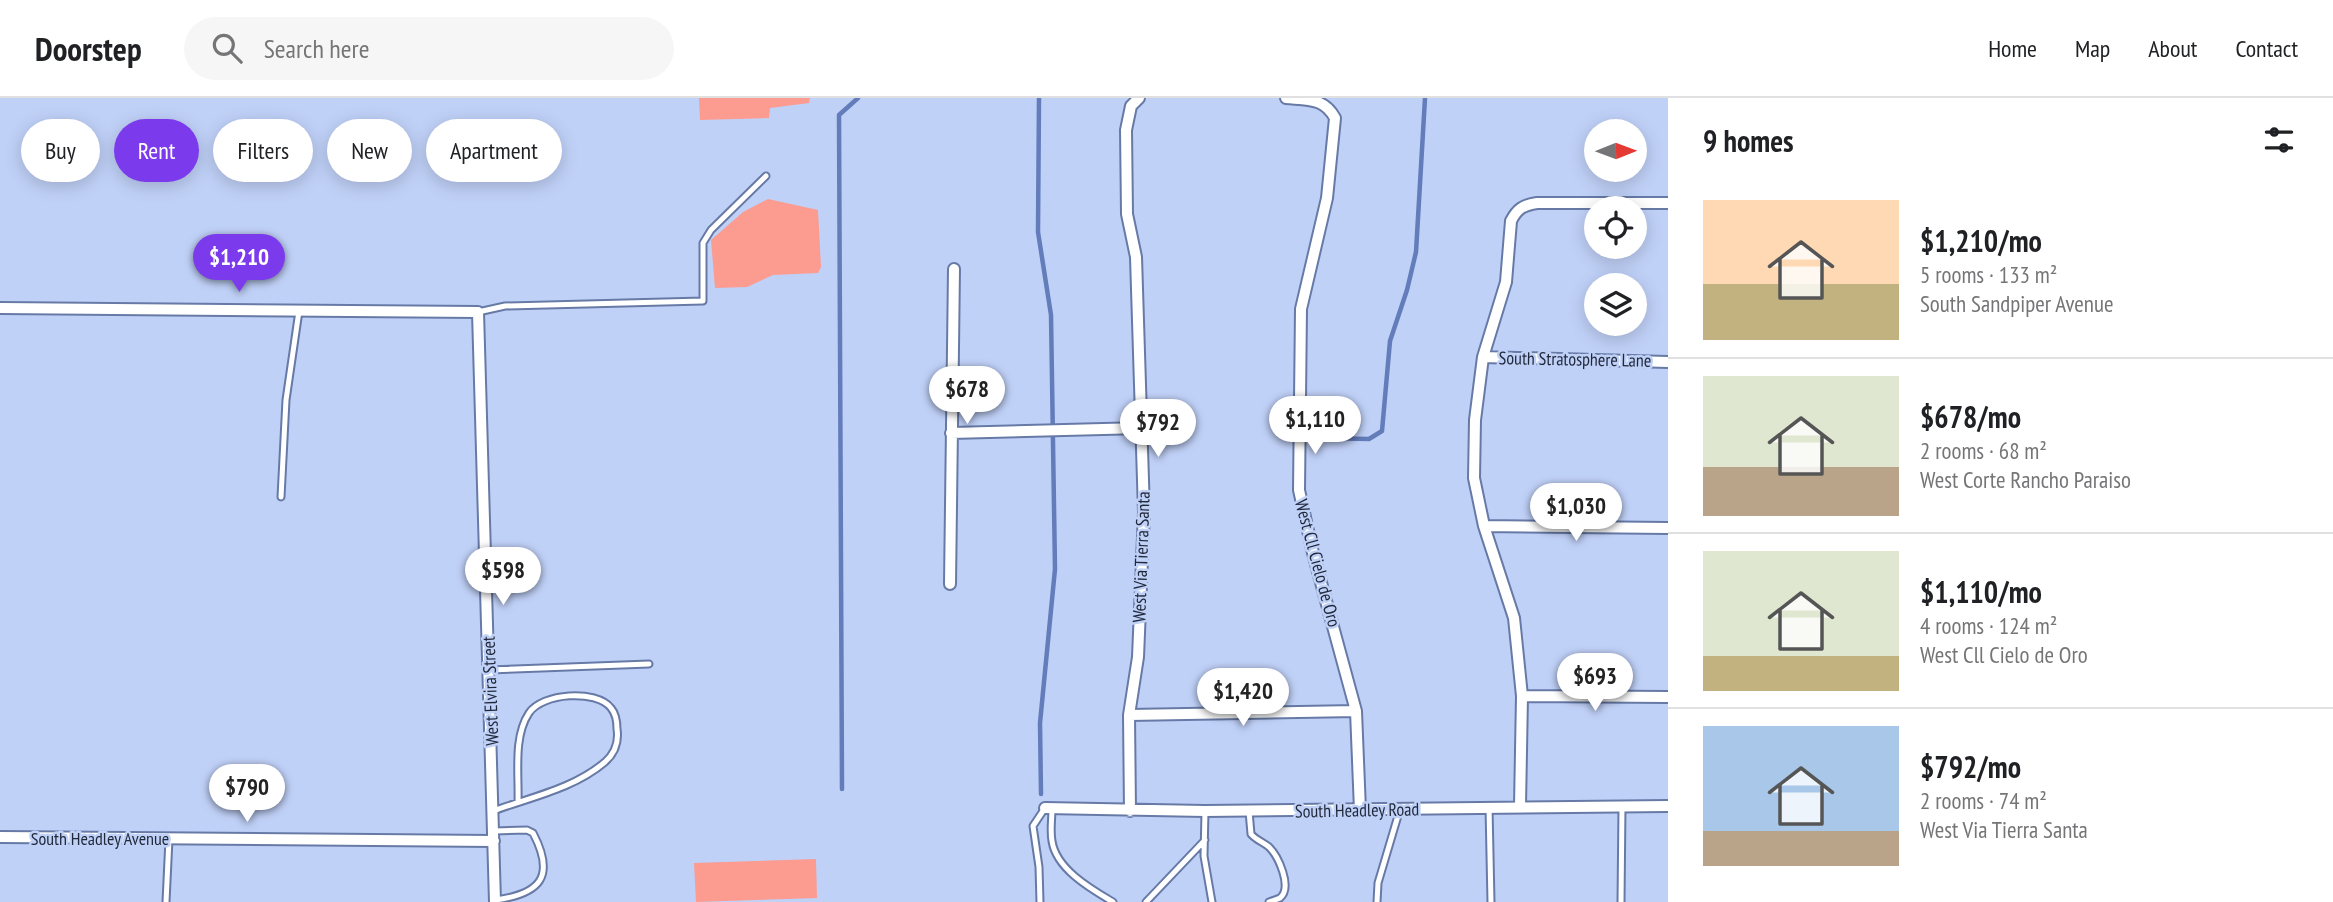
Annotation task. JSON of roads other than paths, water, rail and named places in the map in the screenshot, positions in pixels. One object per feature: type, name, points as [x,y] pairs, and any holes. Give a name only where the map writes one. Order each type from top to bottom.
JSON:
[{"type":"street","name":"West Via Tierra Santa","points":[[1130,811],[1129,715],[1138,657],[1144,525],[1136,257],[1127,214],[1126,130],[1131,106],[1139,98]]},
{"type":"street","name":"West Cll Cielo de Oro","points":[[1286,98],[1319,100],[1329,107],[1335,118],[1327,198],[1301,309],[1299,490],[1313,553],[1356,710],[1360,810]]},
{"type":"street","points":[[1520,806],[1522,696],[1514,618],[1484,526],[1474,478],[1475,420],[1483,357],[1506,282],[1511,221],[1516,212],[1525,205],[1536,202],[1668,203]]},
{"type":"street","points":[[950,584],[954,269]]},
{"type":"street","points":[[0,308],[478,312]]},
{"type":"street","name":"West Elvira Street","points":[[478,312],[495,901]]},
{"type":"street","name":"South Stratosphere Lane","points":[[1483,357],[1668,362]]},
{"type":"street","points":[[951,433],[1142,428]]},
{"type":"street","points":[[1484,526],[1668,528]]},
{"type":"street","points":[[1522,696],[1668,697]]},
{"type":"street","points":[[1129,715],[1356,710]]},
{"type":"street","name":"South Headley Road","points":[[1049,808],[1250,811],[1668,806]]},
{"type":"street","name":"South Headley Avenue","points":[[0,837],[169,839],[494,836]]},
{"type":"lane","points":[[478,312],[505,306],[703,301],[703,243],[710,229],[766,176]]},
{"type":"lane","points":[[281,497],[286,400],[299,311]]},
{"type":"lane","points":[[489,670],[649,664]]},
{"type":"lane","points":[[493,811],[554,792],[603,763],[612,754],[618,734],[613,710],[593,698],[559,697],[535,706],[525,721],[519,748],[518,802]]},
{"type":"lane","points":[[1621,902],[1622,806]]},
{"type":"lane","points":[[1489,807],[1490,902]]},
{"type":"lane","points":[[1040,902],[1039,867],[1033,826],[1049,808]]},
{"type":"lane","points":[[1049,808],[1052,842],[1057,858],[1074,875],[1113,902]]},
{"type":"lane","points":[[1377,902],[1378,883],[1400,809]]},
{"type":"lane","points":[[1205,811],[1204,856],[1212,902]]},
{"type":"lane","points":[[1250,811],[1251,834],[1270,848],[1280,865],[1285,885],[1284,893],[1279,899],[1269,902]]},
{"type":"lane","points":[[494,836],[527,830],[533,833],[543,853],[545,865],[536,885],[527,893],[495,901]]},
{"type":"lane","points":[[166,902],[169,839]]},
{"type":"lane","points":[[1146,902],[1205,840]]},
{"type":"waterway","points":[[842,789],[839,115],[858,98]]},
{"type":"waterway","points":[[1039,98],[1038,232],[1051,315],[1055,569],[1040,723],[1041,794]]},
{"type":"waterway","points":[[1322,438],[1369,439],[1382,431],[1390,341],[1416,252],[1425,98]]}]
